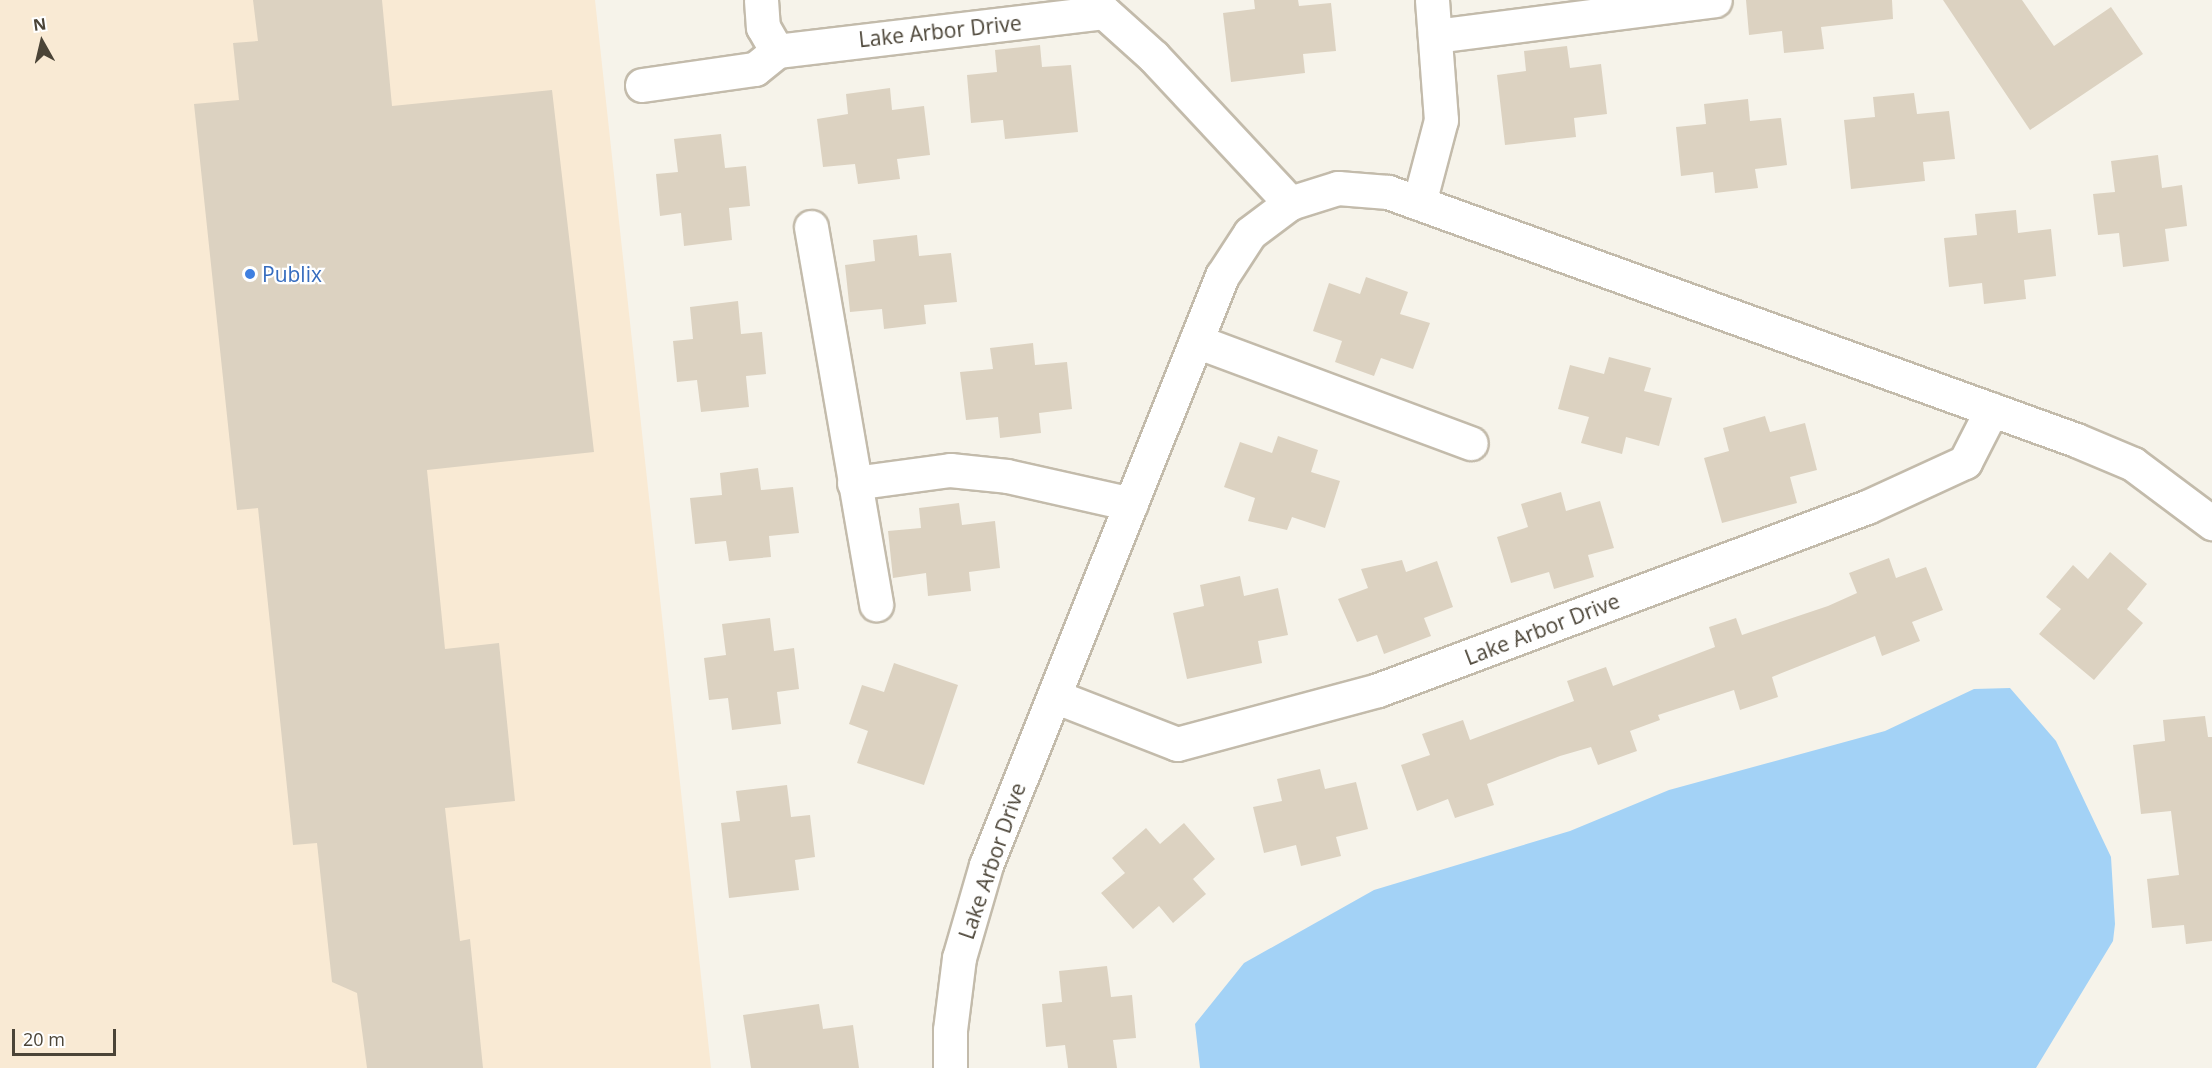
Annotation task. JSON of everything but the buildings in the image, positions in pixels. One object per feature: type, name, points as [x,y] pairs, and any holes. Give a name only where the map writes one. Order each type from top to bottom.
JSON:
[{"type":"street","points":[[642,85],[755,69],[777,51],[764,27],[760,0]]},
{"type":"street","points":[[1419,203],[1441,120],[1432,0]]},
{"type":"street","points":[[1436,36],[1715,0]]},
{"type":"street","name":"Lake Arbor Drive","points":[[777,51],[1104,6],[1290,203]]},
{"type":"street","name":"Lake Arbor Drive","points":[[950,1068],[950,1030],[965,934],[986,865],[1196,340],[1234,253],[1256,227],[1290,203],[1321,191],[1363,187],[1419,203],[1992,409],[2133,464],[2212,524]]},
{"type":"street","points":[[811,227],[876,604]]},
{"type":"street","points":[[1196,340],[1471,443]]},
{"type":"street","name":"Lake Arbor Drive","points":[[1054,696],[1177,744],[1378,690],[1866,507],[1965,462],[1992,409]]},
{"type":"street","points":[[854,483],[950,470],[1007,476],[1131,504]]},
{"type":"shaded area","points":[[0,0],[595,0],[711,1068],[0,1068]]},
{"type":"water","points":[[2010,688],[2056,741],[2111,857],[2115,924],[2113,941],[2036,1068],[1200,1068],[1195,1024],[1244,963],[1374,890],[1570,831],[1669,790],[1885,731],[1974,689]]},
{"type":"place","name":"Publix","points":[[250,274]]}]
